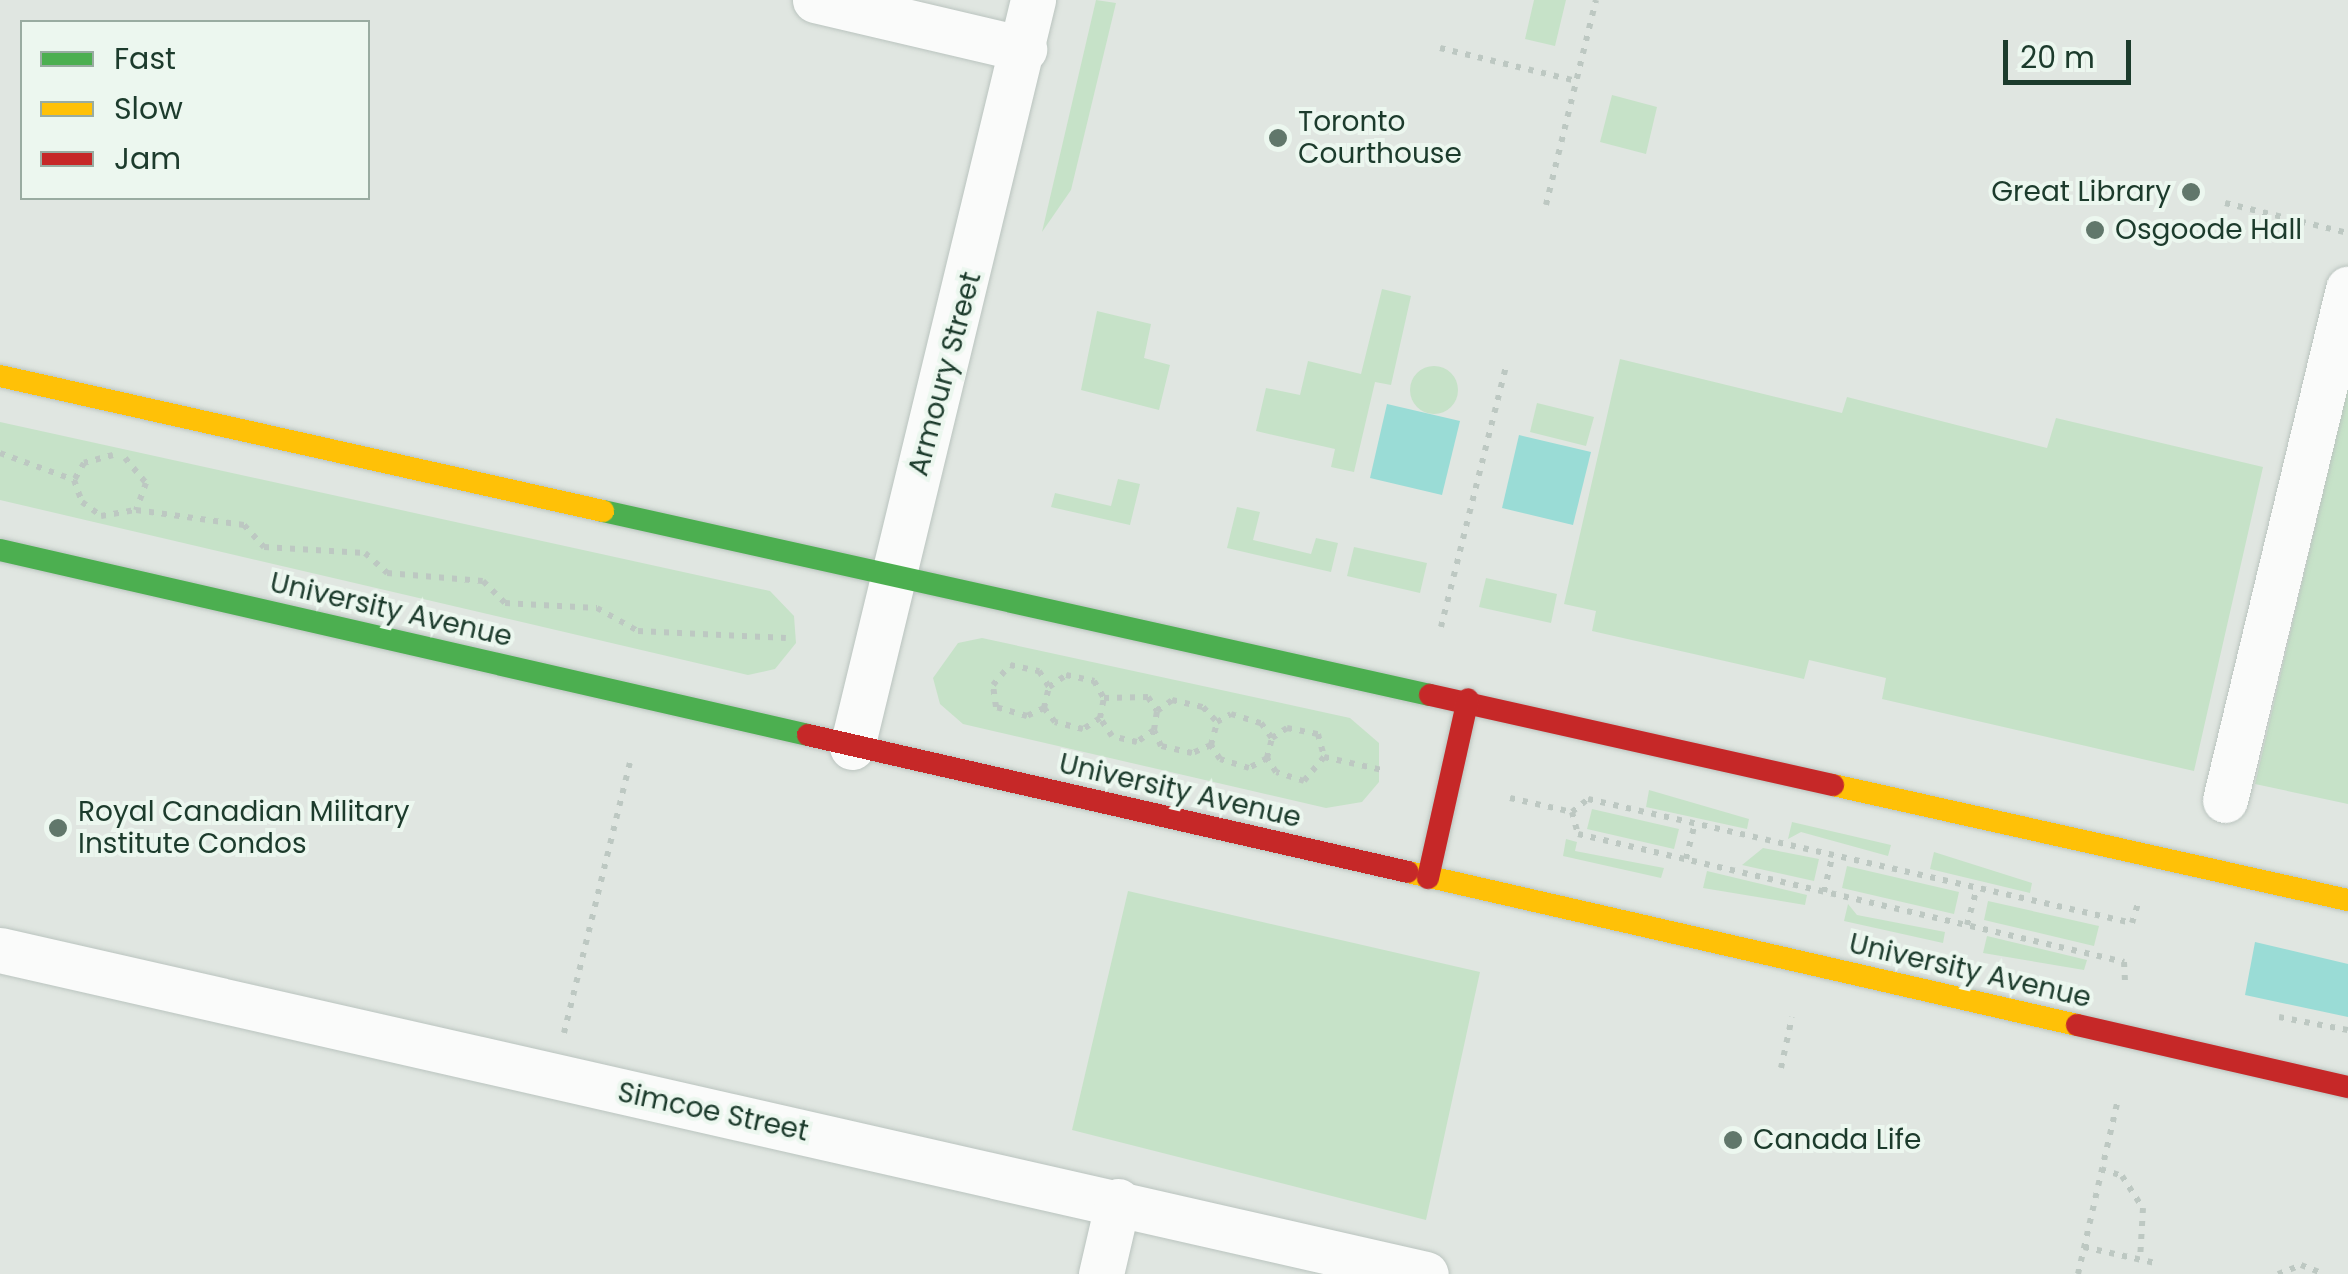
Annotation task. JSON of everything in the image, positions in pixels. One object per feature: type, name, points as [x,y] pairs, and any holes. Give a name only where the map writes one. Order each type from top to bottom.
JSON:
[{"type":"main road","points":[[0,376],[1468,700],[2348,900]]},
{"type":"main road","name":"University Avenue","points":[[0,550],[2348,1088]]},
{"type":"main road","points":[[1428,878],[1468,700]]},
{"type":"street","points":[[815,0],[1024,49]]},
{"type":"street","name":"Armoury Street","points":[[852,747],[1034,0]]},
{"type":"street","points":[[2225,800],[2348,288]]},
{"type":"street","name":"Simcoe Street","points":[[0,950],[1426,1274]]},
{"type":"street","points":[[1101,1274],[1118,1201]]},
{"type":"path","points":[[1546,205],[1596,0]]},
{"type":"path","points":[[1440,48],[1576,81]]},
{"type":"path","points":[[2225,204],[2348,232]]},
{"type":"path","points":[[1441,627],[1506,366]]},
{"type":"path","points":[[0,453],[74,480],[91,511],[113,518],[136,510],[244,526],[264,548],[365,553],[400,576],[483,581],[504,603],[597,608],[638,631],[786,638]]},
{"type":"path","points":[[74,480],[99,454],[130,460],[146,483],[136,510]]},
{"type":"path","points":[[1044,708],[1028,716],[996,707],[993,685],[1010,666],[1039,671],[1049,687]]},
{"type":"path","points":[[1044,708],[1049,687],[1066,675],[1094,681],[1104,698],[1100,718],[1112,736],[1137,742],[1154,730]]},
{"type":"path","points":[[1104,698],[1148,696],[1158,711]]},
{"type":"path","points":[[1211,745],[1192,753],[1161,746],[1154,730],[1158,711],[1172,700],[1204,707],[1217,722]]},
{"type":"path","points":[[1044,708],[1055,722],[1083,729],[1100,718]]},
{"type":"path","points":[[1272,738],[1261,723],[1231,714],[1217,722],[1211,745],[1220,759],[1249,768],[1267,758],[1272,738],[1287,728],[1318,734],[1324,757]]},
{"type":"path","points":[[1267,758],[1304,781],[1324,757]]},
{"type":"path","points":[[1324,757],[1382,770]]},
{"type":"path","points":[[562,1042],[630,763]]},
{"type":"path","points":[[1510,798],[1572,812]]},
{"type":"path","points":[[1572,812],[1588,799],[2132,923],[2139,900],[2155,904]]},
{"type":"path","points":[[1572,812],[1578,834],[2124,962],[2119,981],[2136,985]]},
{"type":"path","points":[[1686,859],[1695,823]]},
{"type":"path","points":[[1824,892],[1832,854]]},
{"type":"path","points":[[1968,925],[1977,888]]},
{"type":"path","points":[[2256,1012],[2348,1030]]},
{"type":"path","points":[[1781,1068],[1792,1016]]},
{"type":"path","points":[[2078,1274],[2118,1100]]},
{"type":"path","points":[[2101,1170],[2122,1176],[2144,1208],[2140,1260]]},
{"type":"path","points":[[2084,1247],[2155,1264]]},
{"type":"path","points":[[2278,1274],[2301,1264],[2324,1274]]},
{"type":"green space","points":[[1096,0],[1116,3],[1071,190],[1042,232]]},
{"type":"green space","points":[[1534,0],[1566,0],[1555,46],[1525,39]]},
{"type":"green space","points":[[1612,95],[1657,107],[1646,154],[1600,142]]},
{"type":"green space","points":[[1382,289],[1411,296],[1391,385],[1375,382],[1354,472],[1331,467],[1335,449],[1256,431],[1266,388],[1300,395],[1308,361],[1361,374]]},
{"type":"green space","points":[[1097,311],[1151,324],[1144,358],[1170,365],[1159,410],[1081,390]]},
{"type":"green space","points":[[1620,359],[1842,413],[1847,397],[2047,448],[2056,418],[2263,467],[2194,771],[1882,699],[1886,678],[1809,660],[1804,679],[1592,631],[1596,611],[1564,604]]},
{"type":"green space","points":[[1434,366],[1451,373],[1458,390],[1451,407],[1434,414],[1417,407],[1410,390],[1417,373]]},
{"type":"green space","points":[[2348,386],[2348,804],[2255,784]]},
{"type":"green space","points":[[1537,403],[1594,417],[1586,446],[1530,432]]},
{"type":"green space","points":[[0,422],[770,591],[794,616],[796,643],[775,669],[748,675],[0,500]]},
{"type":"green space","points":[[1118,479],[1140,484],[1130,525],[1051,507],[1055,493],[1111,506]]},
{"type":"green space","points":[[1237,507],[1260,512],[1253,540],[1311,554],[1316,538],[1338,543],[1331,572],[1227,548]]},
{"type":"green space","points":[[1354,547],[1427,563],[1420,593],[1347,576]]},
{"type":"green space","points":[[1486,578],[1557,594],[1551,623],[1479,607]]},
{"type":"green space","points":[[982,638],[1350,718],[1379,743],[1379,782],[1362,802],[1326,808],[963,724],[940,704],[933,678],[958,643]]},
{"type":"green space","points":[[1649,790],[1749,819],[1747,829],[1646,807]]},
{"type":"green space","points":[[1592,809],[1679,829],[1674,849],[1587,829]]},
{"type":"green space","points":[[1792,822],[1891,845],[1888,856],[1801,832],[1788,839]]},
{"type":"green space","points":[[1566,839],[1577,842],[1575,851],[1664,868],[1661,878],[1563,856]]},
{"type":"green space","points":[[1763,848],[1819,859],[1814,881],[1742,865]]},
{"type":"green space","points":[[1934,852],[2032,883],[2030,893],[1930,869]]},
{"type":"green space","points":[[1847,866],[1959,892],[1954,914],[1842,888]]},
{"type":"green space","points":[[1707,871],[1807,895],[1805,905],[1703,888]]},
{"type":"green space","points":[[1128,891],[1480,972],[1426,1220],[1072,1130]]},
{"type":"green space","points":[[1988,901],[2099,926],[2094,946],[1984,920]]},
{"type":"green space","points":[[1848,904],[1857,915],[1945,932],[1943,943],[1844,921]]},
{"type":"green space","points":[[1987,936],[2087,960],[2084,970],[1983,953]]},
{"type":"water","points":[[1387,404],[1460,421],[1442,495],[1370,478]]},
{"type":"water","points":[[1519,435],[1591,452],[1573,525],[1502,508]]},
{"type":"water","points":[[2255,942],[2348,964],[2348,1017],[2245,995]]},
{"type":"traffic: fast","points":[[603,511],[1430,695]]},
{"type":"traffic: fast","points":[[0,550],[808,735]]},
{"type":"traffic: slow","points":[[0,376],[603,511]]},
{"type":"traffic: slow","points":[[1833,785],[2348,900]]},
{"type":"traffic: slow","points":[[1408,872],[2077,1025]]},
{"type":"traffic: jam","points":[[1430,695],[1833,785]]},
{"type":"traffic: jam","points":[[1428,878],[1468,699]]},
{"type":"traffic: jam","points":[[808,735],[1408,872]]},
{"type":"traffic: jam","points":[[2077,1025],[2348,1087]]},
{"type":"place","name":"Toronto Courthouse","points":[[1278,138]]},
{"type":"place","name":"Great Library","points":[[2191,192]]},
{"type":"place","name":"Osgoode Hall","points":[[2095,230]]},
{"type":"place","name":"Royal Canadian Military Institute Condos","points":[[58,828]]},
{"type":"place","name":"Canada Life","points":[[1733,1140]]}]
